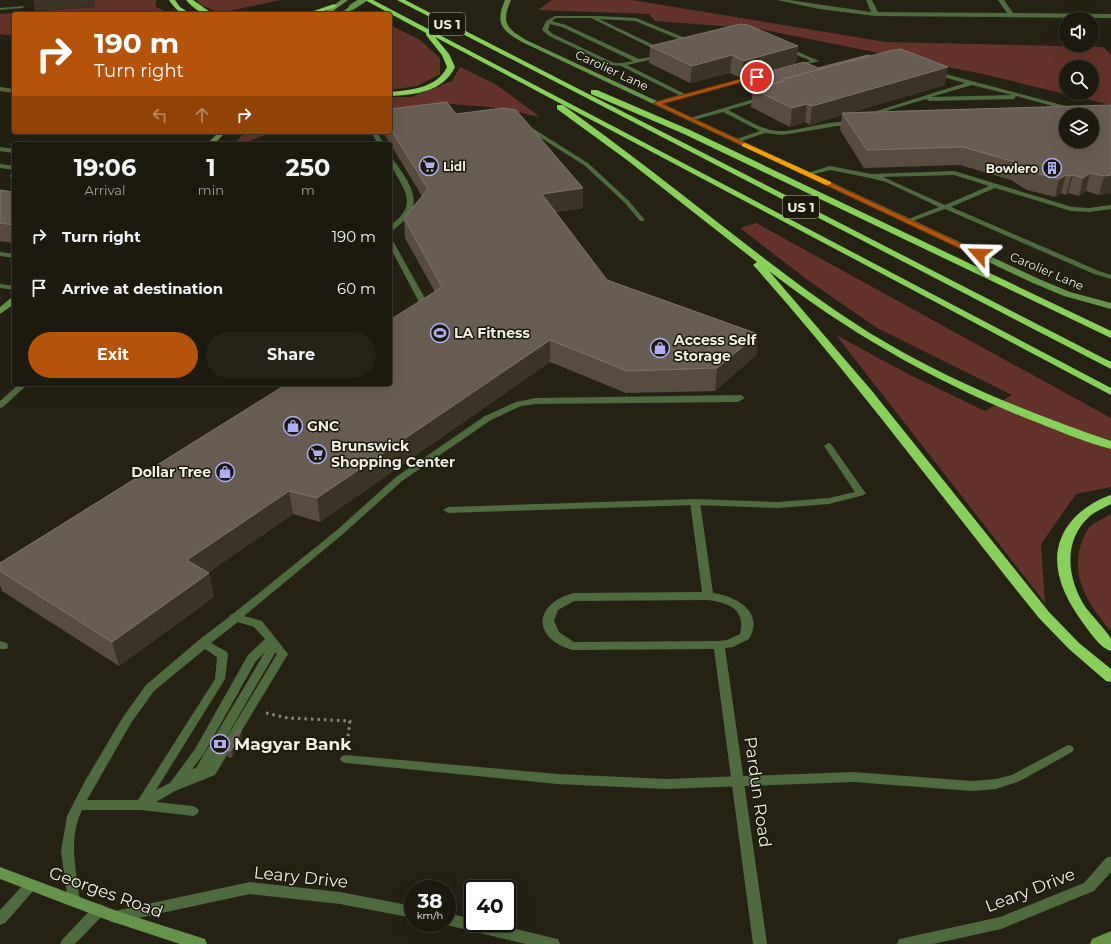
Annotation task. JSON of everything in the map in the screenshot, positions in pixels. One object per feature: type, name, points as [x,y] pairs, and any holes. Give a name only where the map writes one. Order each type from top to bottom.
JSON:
[{"type":"highway","points":[[172,0],[178,8],[185,12]]},
{"type":"highway","points":[[189,0],[198,8],[206,12]]},
{"type":"highway","points":[[363,0],[377,5]]},
{"type":"highway","name":"US 1","points":[[368,0],[390,12]]},
{"type":"highway","name":"US 1","points":[[400,0],[1111,366]]},
{"type":"highway","points":[[314,12],[334,6]]},
{"type":"highway","name":"US 1","points":[[392,13],[1111,392]]},
{"type":"highway","points":[[392,94],[415,90],[431,85],[444,78],[450,70],[451,66],[448,59],[425,30]]},
{"type":"highway","points":[[495,49],[687,132],[1111,335]]},
{"type":"highway","points":[[516,77],[598,134],[834,315],[873,340],[918,365],[1022,412],[1111,445]]},
{"type":"highway","points":[[732,238],[826,341],[1044,615],[1074,646],[1111,676]]},
{"type":"highway","points":[[1111,498],[1088,511],[1075,523],[1066,536],[1062,555],[1065,580],[1074,600],[1086,620],[1111,646]]},
{"type":"street","points":[[345,12],[363,0]]},
{"type":"street","name":"Carolier Lane","points":[[508,0],[501,18],[504,27],[512,34],[535,47],[1052,288],[1111,306]]},
{"type":"street","points":[[780,0],[819,7],[875,14],[1111,16]]},
{"type":"street","points":[[869,0],[875,14]]},
{"type":"street","points":[[1000,0],[1011,15]]},
{"type":"street","points":[[327,12],[343,1]]},
{"type":"street","points":[[0,89],[12,91]]},
{"type":"street","points":[[212,142],[220,134]]},
{"type":"street","points":[[0,311],[12,302]]},
{"type":"street","points":[[695,502],[708,596]]},
{"type":"street","points":[[573,597],[720,597],[738,605],[744,611],[748,620],[748,629],[745,636],[729,644],[719,645],[573,646],[563,642],[551,631],[548,622],[549,612],[557,604],[573,597]]},
{"type":"street","name":"Pardun Road","points":[[719,645],[739,782],[760,944]]},
{"type":"street","name":"Leary Drive","points":[[904,944],[1001,924],[1089,887],[1111,862]]},
{"type":"street","name":"Georges Road","points":[[0,873],[115,917],[196,943]]},
{"type":"street","name":"Leary Drive","points":[[115,917],[250,888],[340,898],[404,910]]},
{"type":"street","points":[[456,921],[553,944]]},
{"type":"street","points":[[1097,944],[1111,937]]},
{"type":"lane","points":[[0,9],[22,7]]},
{"type":"lane","points":[[685,96],[622,65],[613,64],[551,35],[545,30],[548,22],[555,17],[592,17],[636,20],[700,46],[687,49]]},
{"type":"lane","points":[[592,17],[668,54],[622,65]]},
{"type":"lane","points":[[548,22],[564,26],[638,61]]},
{"type":"lane","points":[[784,48],[816,61],[785,69]]},
{"type":"lane","points":[[930,71],[1068,108]]},
{"type":"lane","points":[[656,103],[769,74]]},
{"type":"lane","points":[[837,124],[972,83]]},
{"type":"lane","points":[[690,119],[771,96]]},
{"type":"lane","points":[[918,99],[1024,97]]},
{"type":"lane","points":[[724,110],[765,131]]},
{"type":"lane","points":[[518,123],[586,164],[626,202],[642,220]]},
{"type":"lane","points":[[736,141],[765,131],[782,132],[837,124],[861,123]]},
{"type":"lane","points":[[0,148],[12,151]]},
{"type":"lane","points":[[392,162],[409,192],[411,203],[407,213],[392,229]]},
{"type":"lane","points":[[0,166],[12,168]]},
{"type":"lane","points":[[807,174],[830,168],[888,181],[1057,255],[1069,258],[1088,270],[1111,277]]},
{"type":"lane","points":[[871,176],[954,173],[1071,209],[1089,210],[1111,207]]},
{"type":"lane","points":[[908,221],[994,186]]},
{"type":"lane","points":[[392,245],[423,302],[421,309],[412,317]]},
{"type":"lane","points":[[0,254],[12,256]]},
{"type":"lane","points":[[0,286],[12,288]]},
{"type":"lane","points":[[0,404],[22,386]]},
{"type":"lane","points":[[74,901],[67,851],[73,816],[127,720],[150,688],[234,617],[340,532],[399,479],[488,418],[519,404],[536,401],[741,398]]},
{"type":"lane","points":[[448,510],[695,502],[778,505],[829,501],[861,493],[828,446]]},
{"type":"lane","points":[[172,787],[211,772],[283,654],[258,624],[234,617]]},
{"type":"lane","points":[[141,805],[200,771],[270,653],[271,639]]},
{"type":"lane","points":[[141,805],[220,679],[223,655],[203,643]]},
{"type":"lane","points":[[346,759],[558,779],[666,784],[853,777],[973,786],[996,784],[1016,778],[1068,749]]},
{"type":"lane","points":[[78,805],[141,805],[192,811]]},
{"type":"lane","points":[[0,919],[31,884]]},
{"type":"lane","points":[[67,944],[99,910]]},
{"type":"path","points":[[262,690],[264,712],[288,718],[350,721],[346,759]]},
{"type":"shaded area","points":[[95,0],[156,0],[156,7],[167,12],[27,12],[94,7]]},
{"type":"shaded area","points":[[197,0],[281,0],[224,12],[217,12],[199,4]]},
{"type":"shaded area","points":[[552,0],[632,0],[886,42],[1059,46],[1059,52],[1099,52],[1099,47],[1103,47],[1111,55],[1111,105],[1090,100],[1099,100],[1099,60],[1059,60],[1059,92],[978,73],[760,29],[655,21],[649,14],[538,10]]},
{"type":"shaded area","points":[[12,13],[12,36],[0,34],[0,14]]},
{"type":"shaded area","points":[[392,26],[420,40],[440,58],[440,74],[417,86],[392,90]]},
{"type":"shaded area","points":[[460,67],[497,85],[540,117],[500,108],[440,103],[392,110],[392,97],[411,97],[452,81]]},
{"type":"shaded area","points":[[243,134],[268,134],[246,142],[236,142]]},
{"type":"shaded area","points":[[756,223],[1111,418],[1111,487],[1076,494],[1041,544],[1045,603],[836,335],[910,375],[985,411],[1012,395],[877,328],[809,281],[740,228]]},
{"type":"shaded area","points":[[1111,514],[1111,631],[1093,608],[1086,596],[1078,570],[1078,557],[1081,543],[1088,529],[1095,523]]},
{"type":"building","points":[[740,24],[748,25],[798,46],[743,61],[732,55],[692,66],[650,46]]},
{"type":"building","points":[[900,49],[948,67],[812,106],[807,104],[792,108],[753,89],[785,81],[783,79]]},
{"type":"building","points":[[868,55],[870,56],[783,79],[783,81],[767,86],[749,77],[804,62],[818,68]]},
{"type":"building","points":[[447,102],[456,114],[503,108],[516,110],[583,188],[542,194],[607,280],[758,334],[717,368],[627,371],[550,340],[317,498],[289,491],[187,560],[209,573],[112,642],[0,571],[0,563],[284,386],[392,386],[392,319],[442,287],[404,218],[428,189],[392,131],[392,109]]},
{"type":"building","points":[[1111,105],[1111,175],[1104,176],[1090,173],[1083,178],[1073,175],[1066,175],[1059,179],[1031,172],[1015,162],[963,147],[867,150],[842,113]]},
{"type":"building","points":[[0,190],[12,192],[12,225],[0,223]]},
{"type":"building","points":[[238,730],[241,731],[231,751],[226,750]]},
{"type":"slow traffic","points":[[745,145],[828,184]]},
{"type":"place","name":"Lidl","points":[[429,166]]},
{"type":"place","name":"Bowlero","points":[[1052,168]]},
{"type":"place","name":"LA Fitness","points":[[440,333]]},
{"type":"place","name":"Access Self Storage","points":[[660,348]]},
{"type":"place","name":"GNC","points":[[293,426]]},
{"type":"place","name":"Brunswick Shopping Center","points":[[317,454]]},
{"type":"place","name":"Dollar Tree","points":[[225,472]]},
{"type":"place","name":"Magyar Bank","points":[[220,744]]},
{"type":"route","points":[[757,77],[656,103],[979,254]]}]
